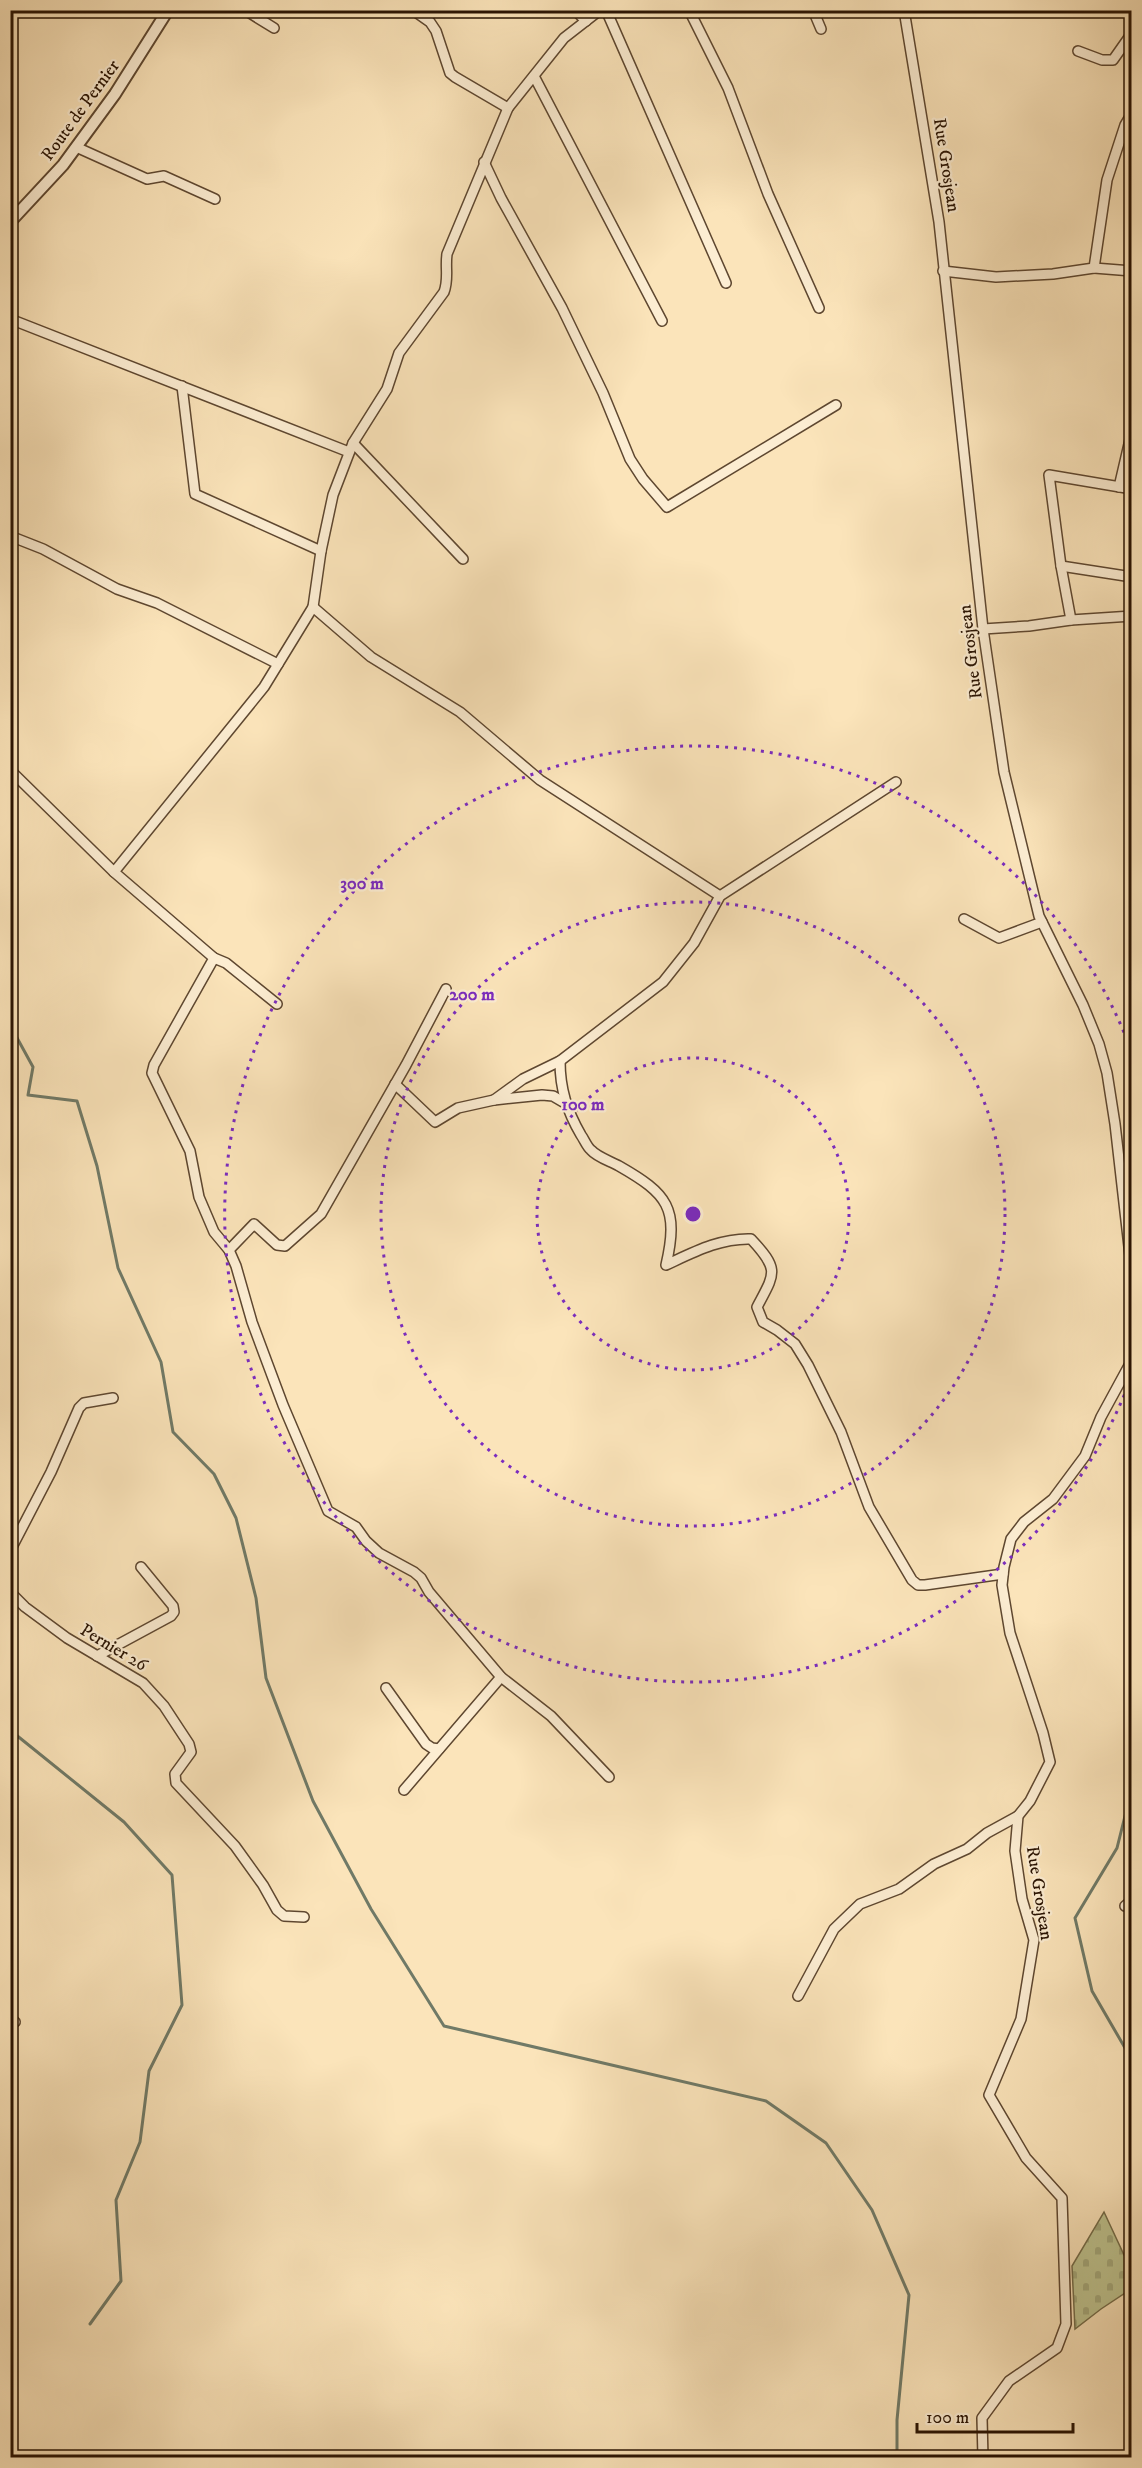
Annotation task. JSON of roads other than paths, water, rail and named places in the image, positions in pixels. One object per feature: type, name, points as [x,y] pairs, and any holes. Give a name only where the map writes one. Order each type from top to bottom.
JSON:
[{"type":"street","name":"Route de Pernier","points":[[10,222],[14,208],[63,165],[115,94],[168,10]]},
{"type":"street","points":[[245,10],[273,28]]},
{"type":"street","points":[[412,10],[430,22],[436,31],[450,73],[508,108]]},
{"type":"street","points":[[575,10],[586,21]]},
{"type":"street","points":[[114,872],[264,687],[313,607],[321,551],[333,495],[351,447],[387,389],[399,353],[444,292],[448,281],[445,266],[447,254],[508,108],[564,38],[600,10]]},
{"type":"street","points":[[606,10],[726,283]]},
{"type":"street","points":[[689,10],[728,88],[768,195],[819,308]]},
{"type":"street","points":[[813,10],[821,29]]},
{"type":"street","name":"Rue Grosjean","points":[[904,10],[934,186],[983,629],[1004,772],[1042,922],[1083,1005],[1099,1044],[1107,1073],[1115,1124],[1131,1273]]},
{"type":"street","points":[[1078,51],[1108,61],[1117,56],[1131,33]]},
{"type":"street","points":[[534,76],[663,321]]},
{"type":"street","points":[[1094,268],[1107,180],[1131,113]]},
{"type":"street","points":[[76,147],[147,179],[164,176],[214,199]]},
{"type":"street","points":[[484,162],[567,319],[603,393],[630,459],[643,479],[667,507],[836,405]]},
{"type":"street","points":[[943,271],[996,276],[1053,274],[1094,268],[1131,270]]},
{"type":"street","points":[[10,319],[182,386],[351,447],[463,559]]},
{"type":"street","points":[[182,386],[195,494],[321,551]]},
{"type":"street","points":[[1119,487],[1131,431]]},
{"type":"street","points":[[1071,620],[1049,475],[1131,489]]},
{"type":"street","points":[[10,536],[43,549],[117,589],[157,603],[278,664]]},
{"type":"street","points":[[1061,566],[1131,577]]},
{"type":"street","points":[[313,607],[371,657],[460,712],[540,780],[720,896]]},
{"type":"street","points":[[983,629],[1131,616]]},
{"type":"street","points":[[10,770],[114,872],[214,958],[226,963],[277,1005]]},
{"type":"street","points":[[494,1100],[523,1079],[560,1061],[663,982],[694,943],[720,896],[896,782]]},
{"type":"street","points":[[964,919],[999,938],[1042,922]]},
{"type":"street","points":[[214,958],[154,1065],[152,1073],[190,1151],[199,1197],[214,1232],[229,1250],[237,1266],[252,1322],[283,1405],[328,1510],[356,1527],[379,1553],[421,1578],[429,1592],[501,1677],[550,1716],[609,1777]]},
{"type":"street","points":[[229,1250],[254,1224],[277,1245],[285,1246],[321,1214],[395,1084],[446,988]]},
{"type":"street","points":[[560,1061],[560,1083],[565,1103],[591,1151],[621,1167],[662,1196],[670,1212],[671,1221],[672,1238],[666,1264],[725,1240],[751,1239],[768,1257],[772,1270],[771,1283],[757,1307],[758,1315],[763,1322],[795,1344],[808,1365],[841,1432],[870,1507],[912,1580],[918,1585],[925,1585],[1003,1574]]},
{"type":"street","points":[[395,1084],[435,1122],[458,1108],[494,1100],[542,1095],[553,1096],[565,1103]]},
{"type":"street","name":"Rue Grosjean","points":[[983,2457],[982,2418],[1009,2381],[1057,2348],[1066,2324],[1062,2198],[1026,2158],[989,2095],[1021,2019],[1034,1940],[1022,1899],[1015,1851],[1018,1816],[1030,1801],[1050,1762],[1043,1733],[1010,1633],[1002,1585],[1003,1574],[1011,1539],[1024,1522],[1053,1499],[1085,1456],[1101,1417],[1131,1360]]},
{"type":"street","points":[[10,1551],[51,1472],[79,1408],[84,1403],[113,1398]]},
{"type":"street","points":[[97,1656],[171,1616],[174,1612],[173,1606],[141,1567]]},
{"type":"street","name":"Pernier 26","points":[[10,1592],[25,1607],[66,1638],[143,1683],[164,1706],[189,1744],[191,1752],[175,1774],[176,1784],[235,1846],[263,1885],[277,1910],[284,1916],[304,1917]]},
{"type":"street","points":[[404,1790],[501,1677]]},
{"type":"street","points":[[386,1688],[426,1744],[439,1749]]},
{"type":"street","points":[[798,1996],[834,1929],[860,1904],[898,1889],[934,1864],[967,1849],[987,1833],[1018,1816]]},
{"type":"waterway","points":[[10,1025],[33,1067],[28,1095],[77,1101],[97,1166],[118,1268],[161,1362],[173,1432],[214,1474],[236,1518],[256,1598],[266,1678],[313,1801],[371,1909],[444,2026],[766,2101],[826,2143],[872,2210],[909,2295],[897,2420],[897,2458]]},
{"type":"waterway","points":[[10,1730],[124,1822],[172,1875],[182,2005],[149,2071],[140,2142],[116,2200],[121,2281],[90,2324]]},
{"type":"waterway","points":[[1132,1788],[1117,1848],[1075,1918],[1092,1991],[1132,2060]]}]
